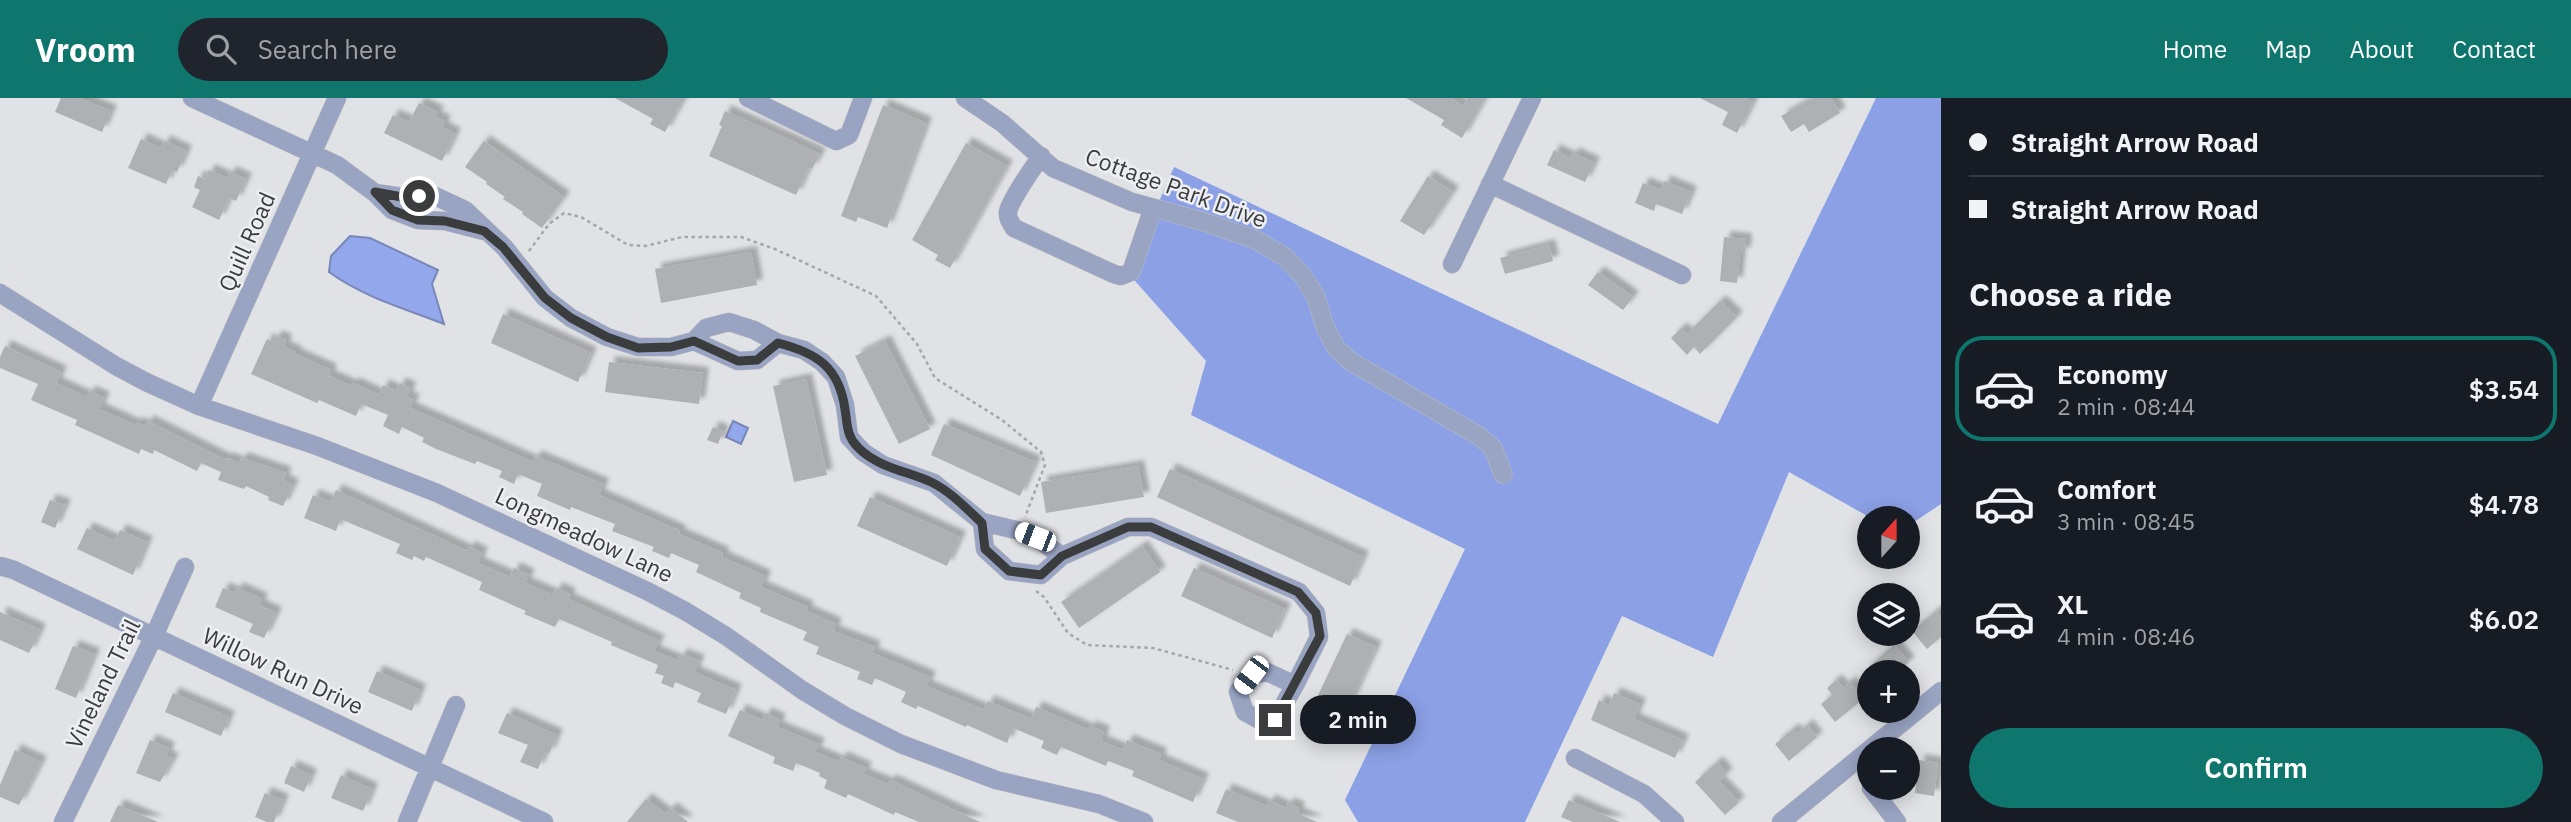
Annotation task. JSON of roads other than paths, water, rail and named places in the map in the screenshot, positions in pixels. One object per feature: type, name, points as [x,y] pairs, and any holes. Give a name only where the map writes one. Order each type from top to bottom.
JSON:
[{"type":"street","points":[[192,98],[337,165],[375,192],[392,210],[418,220],[445,221],[484,231]]},
{"type":"street","name":"Quill Road","points":[[199,406],[337,98]]},
{"type":"street","points":[[748,98],[836,141],[849,135],[863,98]]},
{"type":"street","name":"Cottage Park Drive","points":[[965,98],[1002,123],[1053,168],[1132,202],[1256,240],[1285,257],[1303,276],[1316,297],[1325,327],[1336,348],[1350,361],[1479,436],[1493,448],[1503,474]]},
{"type":"street","points":[[1452,264],[1532,98]]},
{"type":"street","points":[[1041,156],[1008,212],[1009,221],[1014,228],[1114,274],[1127,275],[1131,272],[1153,208]]},
{"type":"street","points":[[1490,184],[1682,275]]},
{"type":"street","points":[[375,192],[402,197],[435,196],[465,210],[503,247],[545,298],[571,318],[607,337],[638,348],[671,347],[694,341],[706,328],[729,322],[754,330],[778,343],[804,349],[836,377],[845,405],[849,437],[863,452],[883,465],[934,483],[982,523],[1035,537],[1062,556]]},
{"type":"street","name":"Longmeadow Lane","points":[[0,293],[116,366],[199,406],[317,446],[424,488],[647,591],[726,636],[823,703],[901,744],[996,780],[1099,804],[1144,822]]},
{"type":"street","points":[[694,341],[738,361],[757,360],[778,343]]},
{"type":"street","points":[[982,523],[985,549],[1009,571],[1041,575],[1062,556],[1128,527],[1151,527],[1298,592],[1316,613],[1320,636],[1294,685],[1275,720],[1268,725],[1245,712],[1238,692],[1251,675],[1267,672],[1294,685]]},
{"type":"street","name":"Willow Run Drive","points":[[0,566],[14,570],[544,822]]},
{"type":"street","name":"Vineland Trail","points":[[63,822],[154,636],[185,566]]},
{"type":"street","points":[[1884,737],[1941,691]]},
{"type":"street","points":[[407,822],[456,705]]},
{"type":"street","points":[[1575,758],[1644,793],[1675,822]]},
{"type":"street","points":[[1781,822],[1857,759]]},
{"type":"street","points":[[1852,763],[1857,769]]},
{"type":"street","points":[[1880,800],[1897,822]]}]
